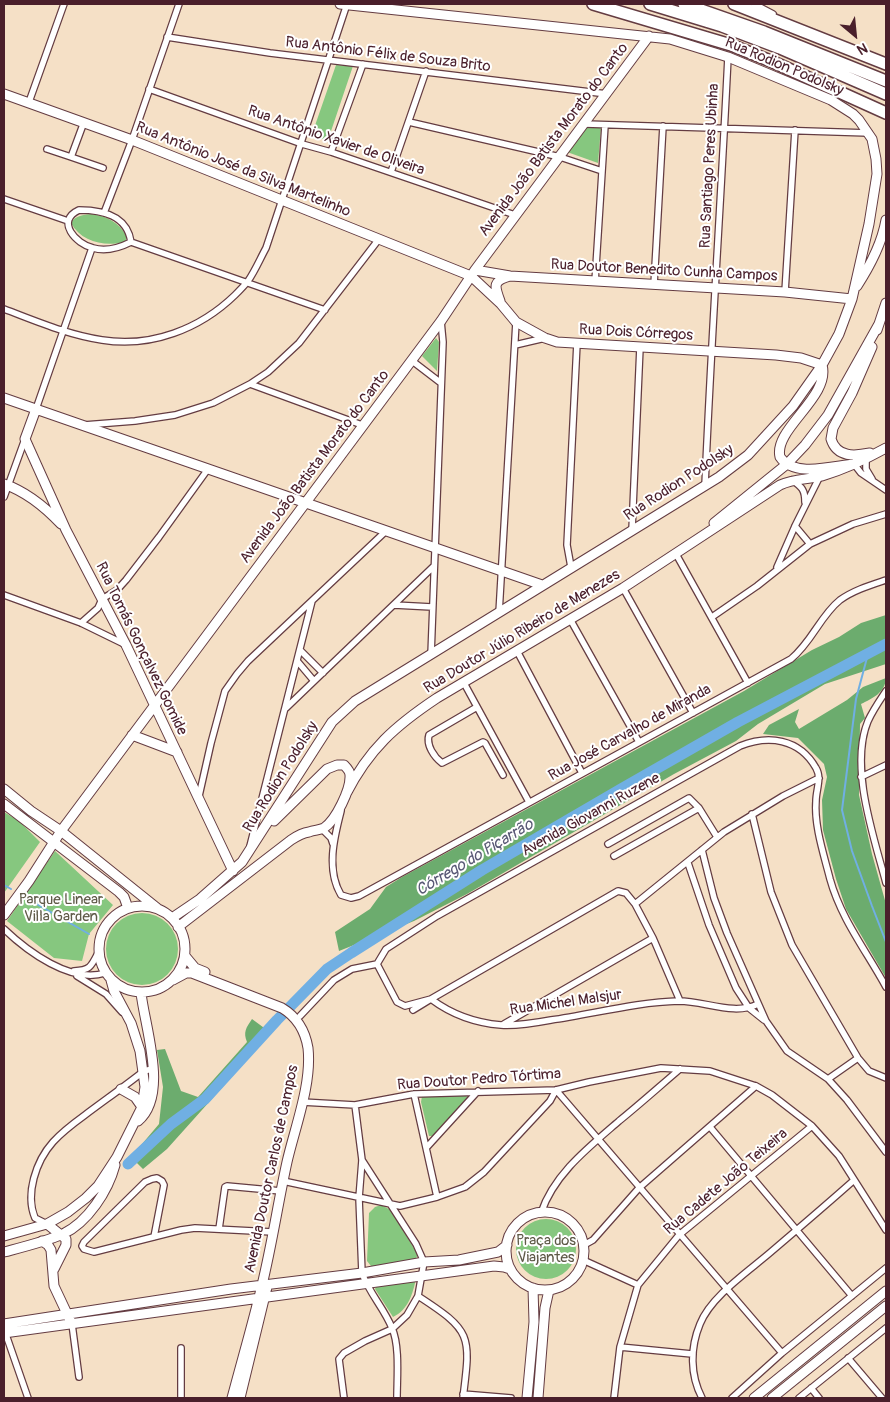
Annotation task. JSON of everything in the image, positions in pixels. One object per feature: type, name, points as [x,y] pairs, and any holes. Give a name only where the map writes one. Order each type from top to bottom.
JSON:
[{"type":"highway","points":[[593,4],[731,45],[883,111]]},
{"type":"highway","points":[[650,4],[722,26],[780,48],[833,72],[884,90]]},
{"type":"highway","points":[[684,4],[764,32],[884,90]]},
{"type":"highway","points":[[734,4],[884,63]]},
{"type":"street","points":[[29,102],[64,4]]},
{"type":"street","points":[[104,213],[132,140],[179,4]]},
{"type":"street","name":"Rua Rodion Podolsky","points":[[172,918],[200,900],[248,855],[332,722],[355,701],[705,486],[732,468],[762,441],[793,406],[822,366],[839,334],[852,296],[870,224],[877,174],[875,149],[869,133],[853,114],[838,104],[728,57],[670,39],[649,36],[340,4]]},
{"type":"street","points":[[4,309],[64,331],[115,342],[152,340],[188,328],[208,317],[228,302],[247,283],[266,248],[347,4]]},
{"type":"street","points":[[754,4],[792,26]]},
{"type":"street","name":"Avenida João Batista Morato do Canto","points":[[4,915],[61,831],[441,321],[515,215],[585,124],[649,36]]},
{"type":"street","name":"Rua Antônio Félix de Souza Brito","points":[[167,37],[328,60],[607,94]]},
{"type":"street","name":"Rua Santiago Peres Ubinha","points":[[705,486],[728,57]]},
{"type":"street","points":[[331,152],[363,64]]},
{"type":"street","points":[[391,172],[426,71]]},
{"type":"street","name":"Rua Antônio Xavier de Oliveira","points":[[149,89],[302,144],[331,152],[515,215]]},
{"type":"street","name":"Rua Antônio José da Silva Martelinho","points":[[4,94],[132,140],[379,239],[473,273]]},
{"type":"street","points":[[71,157],[84,122]]},
{"type":"street","points":[[409,122],[560,157],[602,171]]},
{"type":"street","points":[[585,124],[869,133]]},
{"type":"street","points":[[595,282],[605,125]]},
{"type":"street","points":[[654,285],[663,126]]},
{"type":"street","points":[[785,292],[795,130]]},
{"type":"street","points":[[47,149],[103,168]]},
{"type":"street","points":[[4,199],[68,221]]},
{"type":"street","points":[[131,242],[126,226],[119,220],[104,213],[79,210],[68,221],[67,226],[74,236],[92,248],[109,250],[131,242],[325,310]]},
{"type":"street","points":[[852,296],[868,270],[886,220]]},
{"type":"street","points":[[81,426],[174,415],[213,402],[250,384],[285,358],[311,328],[379,239]]},
{"type":"street","points":[[4,497],[6,484],[36,409],[92,248]]},
{"type":"street","name":"Rua Doutor Benedito Cunha Campos","points":[[473,273],[595,282],[852,296]]},
{"type":"street","name":"Rua Dois Córregos","points":[[473,273],[482,287],[502,304],[516,322],[545,338],[557,342],[801,358],[822,366]]},
{"type":"street","points":[[491,273],[502,304]]},
{"type":"street","points":[[482,287],[493,286],[499,280],[510,276]]},
{"type":"street","points":[[883,449],[852,456],[837,450],[831,439],[833,428],[867,360],[886,303]]},
{"type":"street","points":[[430,655],[443,342],[441,321]]},
{"type":"street","points":[[499,613],[516,322]]},
{"type":"street","points":[[698,538],[787,464],[828,415],[879,324]]},
{"type":"street","points":[[515,345],[545,338]]},
{"type":"street","points":[[571,567],[567,545],[577,343]]},
{"type":"street","points":[[632,530],[640,347]]},
{"type":"street","points":[[411,360],[441,383]]},
{"type":"street","points":[[822,366],[823,370],[819,387],[784,437],[779,447],[780,457],[787,464],[803,470],[854,464],[883,449]]},
{"type":"street","points":[[250,384],[362,425]]},
{"type":"street","points":[[4,398],[542,585]]},
{"type":"street","name":"Rua Tomás Gonçalvez Gomide","points":[[25,439],[66,530],[126,645],[233,871]]},
{"type":"street","points":[[866,459],[866,469],[873,480]]},
{"type":"street","points":[[854,464],[861,473],[886,490]]},
{"type":"street","name":"Rua Doutor Júlio Ribeiro de Menezes","points":[[369,890],[351,898],[342,895],[337,888],[333,875],[333,844],[346,794],[366,759],[410,716],[623,588],[780,485],[792,480],[820,476],[854,464]]},
{"type":"street","points":[[81,624],[98,608],[102,599],[117,590],[126,580],[208,468]]},
{"type":"street","points":[[776,569],[805,504],[820,476]]},
{"type":"street","points":[[792,480],[802,487],[805,494],[805,504]]},
{"type":"street","points":[[6,484],[16,488],[46,508],[66,530]]},
{"type":"street","points":[[712,617],[810,544],[853,524],[886,514]]},
{"type":"street","points":[[795,526],[810,544]]},
{"type":"street","points":[[199,796],[225,692],[230,682],[248,661],[386,531]]},
{"type":"street","points":[[676,554],[748,683]]},
{"type":"street","points":[[286,708],[434,566]]},
{"type":"street","name":"Rua José Carvalho de Miranda","points":[[369,890],[791,659],[802,650],[816,628],[840,600],[863,588],[886,580]]},
{"type":"street","points":[[623,588],[693,713]]},
{"type":"street","points":[[4,595],[81,624],[126,645]]},
{"type":"street","points":[[248,855],[312,601]]},
{"type":"street","points":[[394,606],[432,607]]},
{"type":"street","points":[[570,619],[639,742]]},
{"type":"street","points":[[300,650],[323,673]]},
{"type":"street","points":[[516,651],[582,773]]},
{"type":"street","points":[[298,662],[314,681]]},
{"type":"street","points":[[464,683],[529,802]]},
{"type":"street","points":[[886,691],[868,722],[863,739],[861,776],[866,808],[886,883]]},
{"type":"street","points":[[477,707],[429,735],[428,743],[436,759],[442,763],[482,742],[485,743],[503,775]]},
{"type":"street","points":[[132,735],[177,752]]},
{"type":"street","name":"Avenida Giovanni Ruzene","points":[[377,964],[386,949],[437,916],[740,746],[754,740],[770,739],[784,741],[794,746],[816,768],[819,778]]},
{"type":"street","points":[[178,927],[291,840],[300,834],[322,829],[334,817],[346,794],[350,774],[348,770],[344,765],[337,765],[327,769],[265,830]]},
{"type":"street","points":[[861,776],[886,765]]},
{"type":"street","points":[[635,904],[717,837],[752,814],[819,778]]},
{"type":"street","points":[[819,778],[815,802],[816,817],[831,882],[842,911],[886,987]]},
{"type":"street","points":[[4,789],[172,918],[184,939],[185,956],[181,969],[173,980]]},
{"type":"street","points":[[608,844],[689,798],[699,808],[717,837]]},
{"type":"street","points":[[4,804],[120,892],[128,908]]},
{"type":"street","points":[[614,856],[699,808]]},
{"type":"street","points":[[752,814],[771,892],[792,945],[858,1058],[870,1071],[886,1078]]},
{"type":"street","points":[[322,829],[331,838],[333,844]]},
{"type":"street","points":[[702,850],[714,898],[723,924],[766,1021],[787,1051],[828,1079],[848,1100],[886,1152]]},
{"type":"street","points":[[688,862],[715,942],[736,988],[749,1008],[766,1021]]},
{"type":"street","points":[[413,1010],[618,891],[626,893],[635,904],[653,938],[680,1001]]},
{"type":"street","points":[[157,908],[143,906],[128,908],[115,915],[105,925],[99,938],[98,953],[105,973],[111,980],[123,989],[141,993],[152,992],[186,973],[192,973],[283,1006]]},
{"type":"street","points":[[4,929],[18,942],[39,956],[69,971],[106,994],[131,1023]]},
{"type":"street","points":[[502,1025],[653,938]]},
{"type":"street","points":[[69,971],[84,971],[98,953]]},
{"type":"street","points":[[185,956],[195,968],[283,1006],[296,1014],[334,980],[352,969],[377,964],[397,1002],[405,1006],[431,999]]},
{"type":"street","points":[[69,971],[84,976],[105,973]]},
{"type":"street","points":[[111,980],[114,991],[131,1023],[153,1088],[149,1108],[144,1116],[134,1125]]},
{"type":"street","points":[[4,1236],[47,1224],[68,1212],[98,1186],[118,1157],[142,1107],[145,1093],[148,1070],[141,993]]},
{"type":"street","name":"Rua Michel Malsjur","points":[[431,999],[449,1011],[468,1018],[502,1025],[533,1023],[624,1007],[680,1001],[733,1009],[749,1008],[758,1004]]},
{"type":"street","name":"Avenida Doutor Carlos de Campos","points":[[240,1398],[285,1182],[313,1066],[310,1037],[296,1014]]},
{"type":"street","points":[[828,1079],[858,1058]]},
{"type":"street","name":"Rua Doutor Pedro Tórtima","points":[[304,1102],[355,1105],[414,1094],[556,1090],[660,1068],[710,1071],[756,1086],[772,1095],[812,1126],[839,1156],[853,1181],[886,1230]]},
{"type":"street","points":[[541,1213],[546,1198],[560,1176],[598,1140],[680,1069]]},
{"type":"street","points":[[52,1271],[66,1245],[66,1239],[62,1234],[35,1218],[32,1198],[34,1179],[44,1153],[62,1133],[148,1070]]},
{"type":"street","points":[[584,1245],[593,1240],[639,1188],[756,1086]]},
{"type":"street","points":[[121,1089],[135,1097],[142,1107]]},
{"type":"street","points":[[285,1182],[400,1206],[437,1197],[465,1187],[484,1172],[550,1101],[556,1090],[782,1352]]},
{"type":"street","points":[[426,1147],[478,1091]]},
{"type":"street","points":[[414,1094],[437,1197]]},
{"type":"street","points":[[355,1105],[362,1160],[359,1198],[362,1273],[366,1284],[392,1329],[396,1352],[398,1398]]},
{"type":"street","name":"Rua Cadete João Teixeira","points":[[614,1398],[620,1347],[638,1285],[679,1234],[812,1126]]},
{"type":"street","points":[[710,1128],[852,1296]]},
{"type":"street","points":[[4,1252],[42,1242],[62,1234],[75,1226],[86,1216],[101,1197],[113,1175],[118,1157]]},
{"type":"street","points":[[344,1398],[338,1363],[341,1356],[364,1341],[392,1329],[408,1315],[418,1296],[424,1262],[416,1244],[362,1160]]},
{"type":"street","points":[[154,1237],[164,1185],[157,1178],[145,1182],[82,1246],[84,1249],[94,1252],[194,1228],[273,1232]]},
{"type":"street","points":[[702,1398],[694,1379],[692,1354],[700,1324],[707,1312],[727,1290],[853,1181]]},
{"type":"street","name":"Avenida Doutor Carlos de Campos","points":[[265,1285],[273,1232],[281,1191],[285,1182]]},
{"type":"street","points":[[219,1230],[225,1187],[281,1191]]},
{"type":"street","points":[[69,1319],[177,1308],[494,1266],[510,1270],[519,1281],[533,1288],[549,1290],[560,1288],[575,1277],[580,1269],[584,1245],[578,1230],[572,1223],[558,1214],[532,1214],[518,1223],[509,1236],[506,1253],[510,1270]]},
{"type":"street","points":[[42,1242],[48,1245],[51,1250],[54,1286],[69,1319],[79,1377]]},
{"type":"street","points":[[28,1398],[4,1329],[69,1319],[176,1298],[362,1273],[424,1262],[459,1260],[498,1252],[507,1245]]},
{"type":"street","points":[[583,1260],[638,1285]]},
{"type":"street","points":[[732,1398],[782,1352],[886,1268]]},
{"type":"street","points":[[527,1398],[534,1322],[533,1288]]},
{"type":"street","points":[[538,1398],[544,1317],[549,1290]]},
{"type":"street","points":[[754,1398],[886,1291]]},
{"type":"street","points":[[418,1296],[451,1318],[464,1337],[468,1353],[463,1396],[511,1398]]},
{"type":"street","name":"Avenida Doutor Carlos de Campos","points":[[232,1398],[262,1297]]},
{"type":"street","points":[[176,1298],[177,1308]]},
{"type":"street","points":[[772,1398],[886,1306]]},
{"type":"street","points":[[800,1398],[886,1328]]},
{"type":"street","points":[[620,1347],[692,1354]]},
{"type":"street","points":[[181,1348],[181,1398]]},
{"type":"street","points":[[848,1358],[882,1398]]},
{"type":"street","points":[[811,1388],[820,1398]]},
{"type":"green space","points":[[336,65],[353,66],[328,140],[311,137]]},
{"type":"green space","points":[[586,127],[601,127],[598,163],[567,152]]},
{"type":"green space","points":[[91,214],[107,218],[120,227],[127,237],[125,242],[110,244],[94,242],[81,235],[71,223],[77,217]]},
{"type":"green space","points":[[436,338],[439,342],[437,371],[422,356]]},
{"type":"green space","points":[[886,615],[886,664],[825,684],[758,724],[736,741],[674,774],[467,894],[414,921],[339,951],[335,932],[370,909],[386,887],[402,877],[744,691],[861,623]]},
{"type":"green space","points":[[886,678],[881,691],[861,704],[865,718],[860,724],[859,795],[872,854],[886,904],[886,978],[846,909],[836,879],[823,830],[822,800],[827,777],[824,764],[798,738],[763,734],[769,725],[799,709],[795,722],[799,729],[847,700],[863,687]]},
{"type":"green space","name":"Parque Linear Villa Garden","points":[[4,812],[19,821],[40,842],[4,893]]},
{"type":"green space","name":"Parque Linear Villa Garden","points":[[55,851],[113,905],[89,934],[82,961],[54,958],[7,921]]},
{"type":"green space","points":[[142,913],[162,919],[172,929],[178,949],[172,969],[162,979],[142,985],[122,979],[112,969],[106,949],[112,929],[122,919]]},
{"type":"green space","points":[[252,1019],[271,1033],[167,1149],[143,1169],[131,1157],[159,1124],[163,1087],[157,1050],[165,1049],[181,1091],[198,1097],[247,1042],[246,1030]]},
{"type":"green space","points":[[465,1094],[468,1098],[434,1136],[429,1136],[421,1102],[422,1096]]},
{"type":"green space","points":[[381,1205],[391,1210],[418,1255],[414,1261],[371,1266],[367,1261],[369,1213],[375,1207]]},
{"type":"green space","name":"Praça dos Viajantes","points":[[546,1219],[563,1224],[571,1232],[576,1249],[571,1266],[563,1274],[546,1279],[529,1274],[521,1266],[516,1249],[521,1232],[529,1224]]},
{"type":"green space","points":[[416,1278],[409,1301],[393,1317],[375,1289],[377,1284]]},
{"type":"waterway","name":"Córrego do Piçarrão","points":[[128,1164],[171,1124],[205,1099],[277,1020],[327,969],[482,870],[621,789],[738,722],[886,644]]},
{"type":"waterway","points":[[868,654],[856,699],[842,810],[852,851],[886,942]]},
{"type":"waterway","points":[[4,885],[11,889]]},
{"type":"waterway","points":[[35,903],[89,934]]}]
